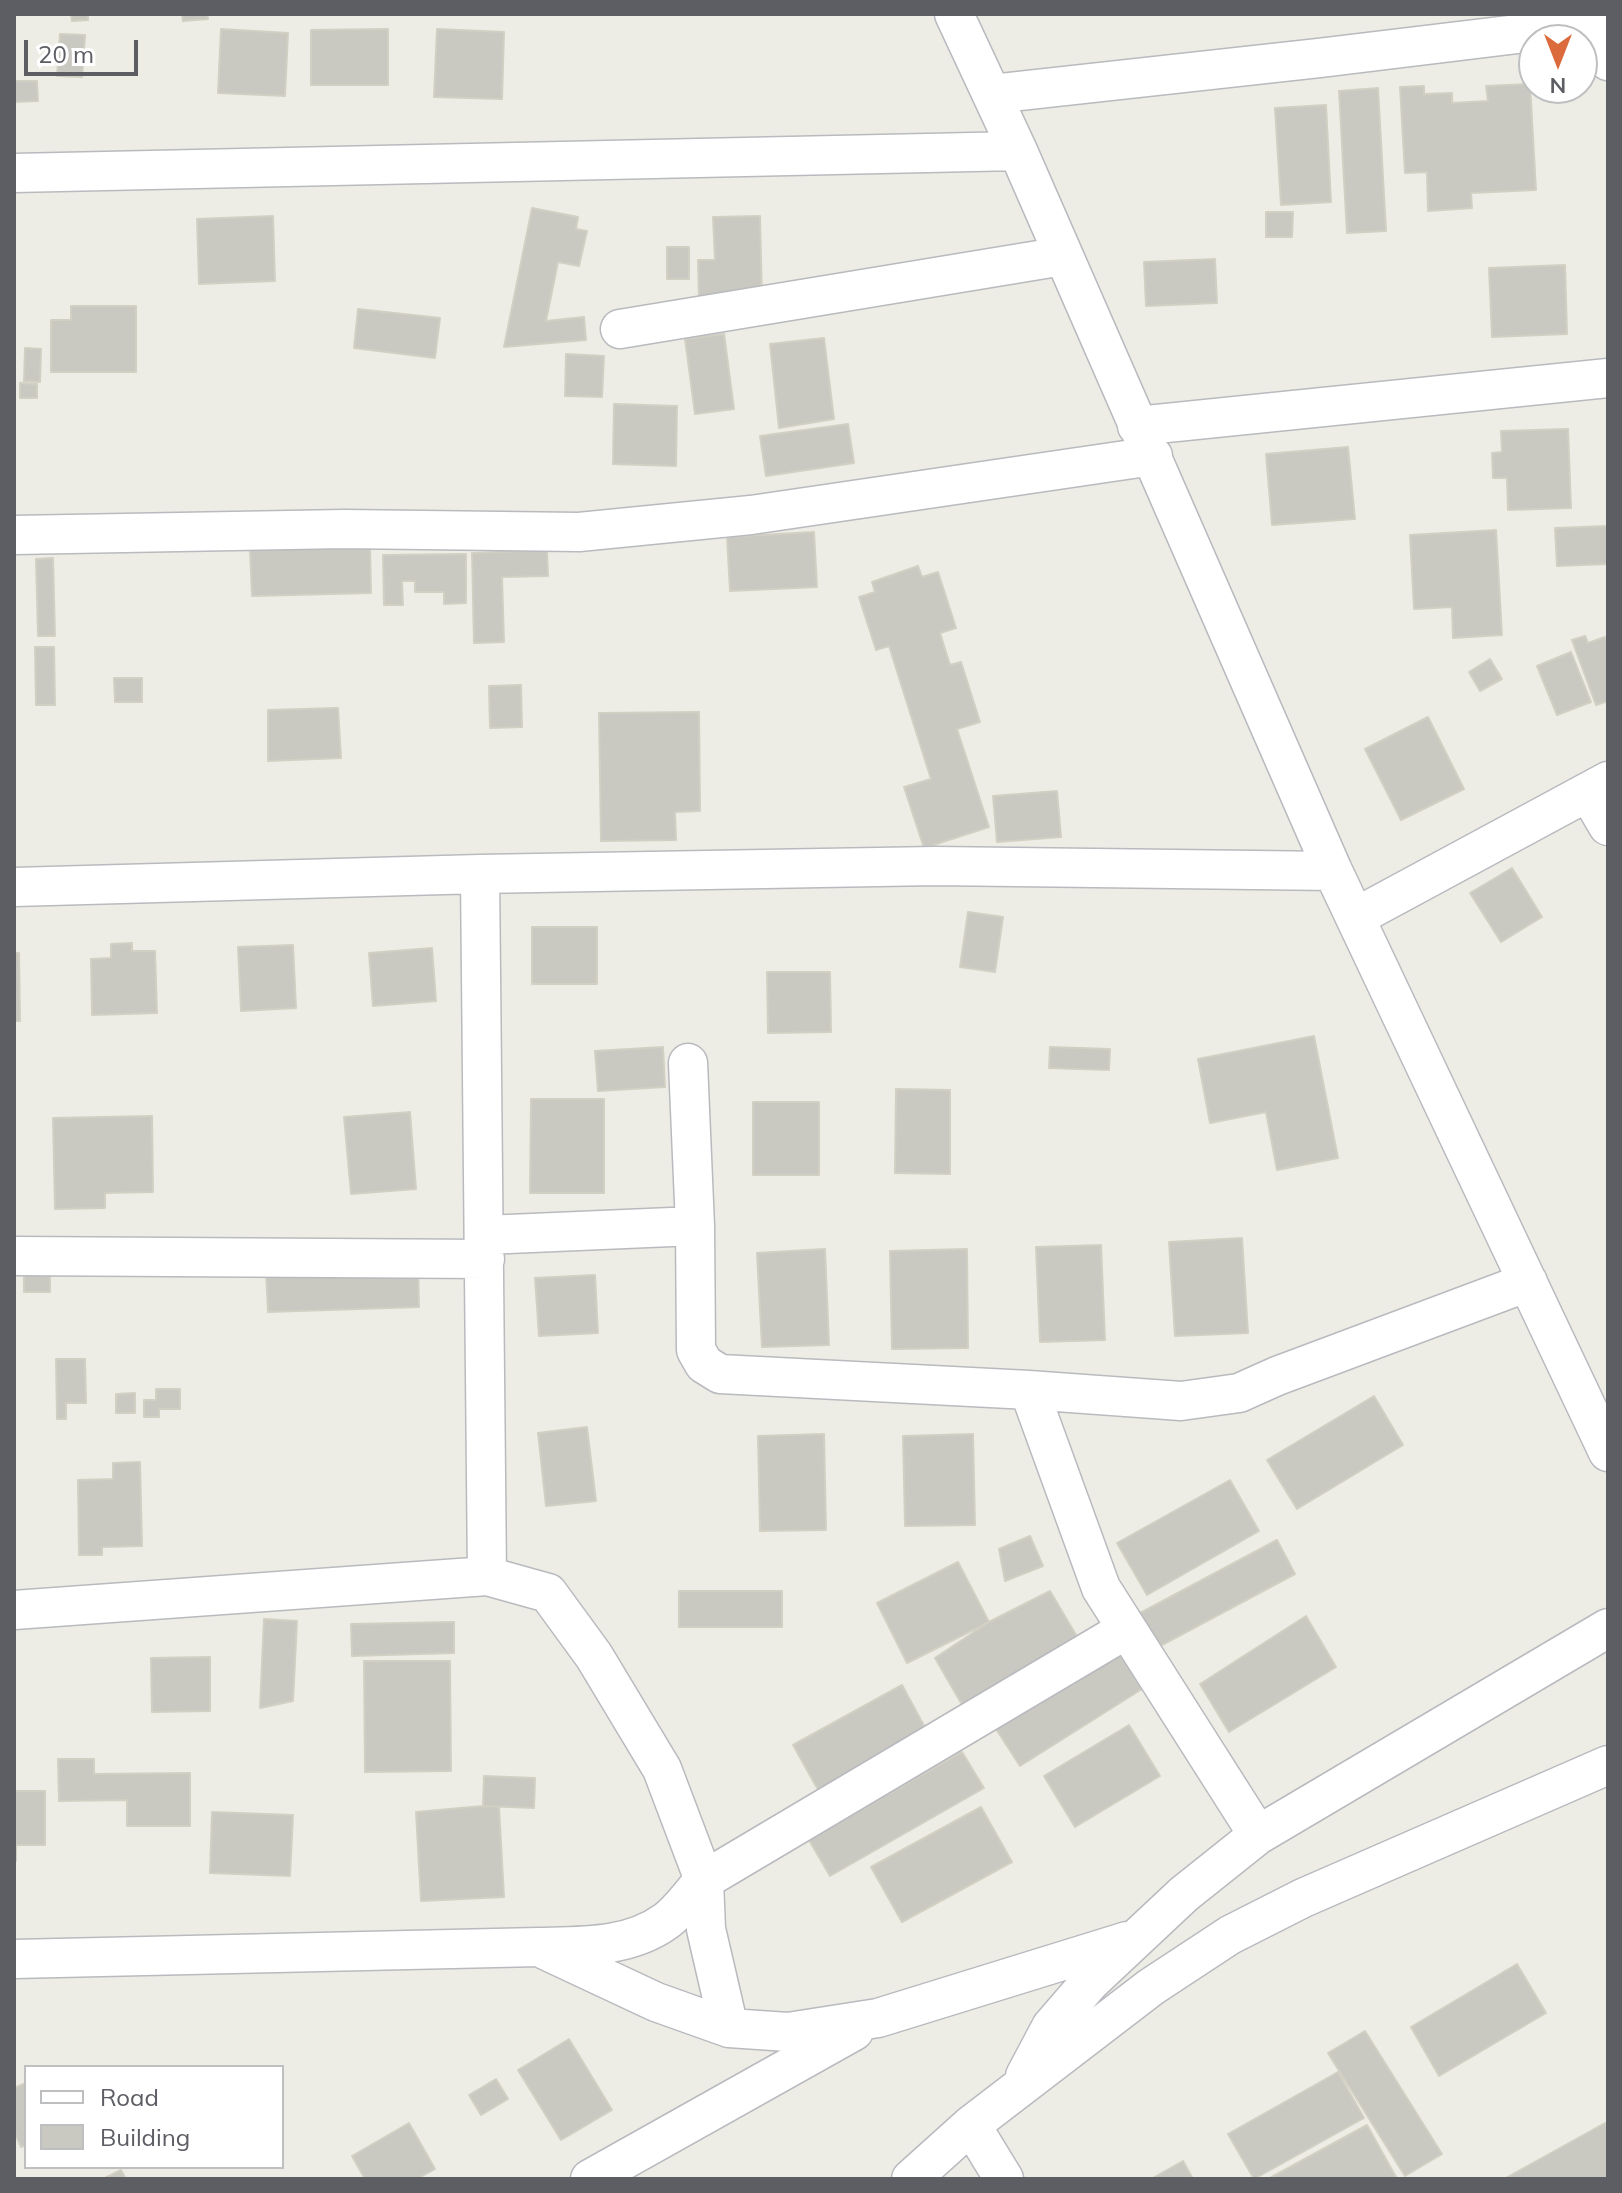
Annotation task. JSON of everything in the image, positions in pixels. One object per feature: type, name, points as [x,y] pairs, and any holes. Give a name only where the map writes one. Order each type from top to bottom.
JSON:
[{"type":"street","points":[[954,14],[1018,151],[1333,871],[1608,1452]]},
{"type":"street","points":[[992,94],[1319,58],[1604,20],[1608,61]]},
{"type":"street","points":[[14,173],[1018,151]]},
{"type":"street","points":[[620,329],[1063,256]]},
{"type":"street","points":[[14,535],[344,529],[579,532],[751,515],[1145,441],[1608,378]]},
{"type":"street","points":[[1356,917],[1598,787],[1608,826]]},
{"type":"street","points":[[14,887],[935,866],[1333,871]]},
{"type":"street","points":[[480,874],[487,1576]]},
{"type":"street","points":[[688,1063],[695,1226],[696,1350],[704,1364],[720,1374],[1181,1401],[1239,1393],[1528,1282]]},
{"type":"street","points":[[14,1256],[485,1247],[695,1226]]},
{"type":"street","points":[[1029,1390],[1101,1588],[1258,1835]]},
{"type":"street","points":[[14,1610],[487,1576],[548,1593],[594,1656],[662,1769],[704,1880],[706,1929],[729,2028]]},
{"type":"street","points":[[1018,2089],[1051,2027],[1089,1983],[1184,1894],[1258,1835],[1608,1628]]},
{"type":"street","points":[[14,1959],[601,1945],[641,1935],[668,1920],[704,1880],[1127,1629]]},
{"type":"street","points":[[911,2179],[971,2125],[1151,1987],[1230,1935],[1303,1898],[1608,1765]]},
{"type":"street","points":[[539,1947],[656,2002],[729,2028],[788,2032],[878,2018],[1136,1939]]},
{"type":"street","points":[[590,2179],[878,2018]]},
{"type":"street","points":[[971,2125],[1004,2179]]},
{"type":"building","points":[[71,14],[88,14],[88,20],[72,21]]},
{"type":"building","points":[[182,14],[207,14],[208,19],[183,21]]},
{"type":"building","points":[[221,29],[288,33],[285,96],[218,93]]},
{"type":"building","points":[[388,29],[388,85],[311,85],[311,30]]},
{"type":"building","points":[[437,29],[504,32],[502,99],[434,97]]},
{"type":"building","points":[[60,34],[85,35],[82,77],[57,76]]},
{"type":"building","points":[[14,81],[37,81],[38,101],[14,102]]},
{"type":"building","points":[[1518,85],[1518,104],[1531,104],[1536,190],[1471,193],[1472,208],[1428,211],[1427,172],[1405,173],[1400,87],[1424,86],[1424,94],[1452,93],[1452,103],[1488,101],[1486,86]]},
{"type":"building","points":[[1378,88],[1386,231],[1347,233],[1339,91]]},
{"type":"building","points":[[1326,105],[1331,202],[1281,205],[1275,108]]},
{"type":"building","points":[[532,208],[578,217],[576,229],[587,231],[579,266],[558,262],[546,321],[584,317],[586,340],[504,347]]},
{"type":"building","points":[[1266,212],[1293,212],[1292,237],[1266,237]]},
{"type":"building","points":[[273,216],[275,281],[199,284],[197,219]]},
{"type":"building","points":[[760,216],[762,299],[699,301],[698,260],[715,260],[713,217]]},
{"type":"building","points":[[667,247],[689,247],[689,279],[667,279]]},
{"type":"building","points":[[1215,259],[1217,303],[1146,306],[1144,262]]},
{"type":"building","points":[[1565,265],[1567,334],[1492,337],[1489,268]]},
{"type":"building","points":[[71,306],[136,306],[136,372],[51,372],[51,320],[71,320]]},
{"type":"building","points":[[358,309],[440,318],[435,358],[354,348]]},
{"type":"building","points":[[724,334],[734,409],[695,414],[685,339]]},
{"type":"building","points":[[824,338],[834,419],[779,428],[770,344]]},
{"type":"building","points":[[25,348],[41,349],[40,382],[24,381]]},
{"type":"building","points":[[566,354],[604,356],[602,397],[565,396]]},
{"type":"building","points":[[20,383],[37,384],[37,398],[20,398]]},
{"type":"building","points":[[614,404],[677,406],[676,466],[613,464]]},
{"type":"building","points":[[848,424],[854,463],[766,476],[760,436]]},
{"type":"building","points":[[1568,429],[1571,508],[1508,510],[1507,478],[1493,478],[1492,453],[1502,452],[1501,431]]},
{"type":"building","points":[[1348,447],[1355,519],[1272,525],[1266,454]]},
{"type":"building","points":[[1608,526],[1608,564],[1557,566],[1555,528]]},
{"type":"building","points":[[1496,530],[1502,635],[1453,638],[1452,607],[1414,609],[1410,535]]},
{"type":"building","points":[[814,532],[817,587],[730,591],[727,537]]},
{"type":"building","points":[[370,545],[371,593],[252,596],[250,549]]},
{"type":"building","points":[[547,550],[548,576],[502,577],[504,642],[474,643],[472,553]]},
{"type":"building","points":[[466,554],[466,603],[444,604],[444,592],[415,592],[415,581],[402,581],[403,605],[384,605],[383,555]]},
{"type":"building","points":[[53,558],[55,636],[38,636],[36,559]]},
{"type":"building","points":[[918,566],[922,577],[938,572],[956,628],[940,633],[950,665],[961,662],[980,722],[957,729],[989,827],[924,848],[904,787],[931,779],[889,646],[876,650],[859,597],[875,592],[872,582]]},
{"type":"building","points":[[1585,636],[1588,643],[1605,637],[1608,644],[1608,701],[1596,705],[1572,640]]},
{"type":"building","points":[[35,647],[54,647],[55,705],[36,705]]},
{"type":"building","points":[[1571,652],[1591,702],[1557,715],[1537,666]]},
{"type":"building","points":[[1490,659],[1502,679],[1480,691],[1469,672]]},
{"type":"building","points":[[114,678],[142,678],[142,702],[115,702]]},
{"type":"building","points":[[521,685],[522,727],[490,728],[489,686]]},
{"type":"building","points":[[338,708],[341,758],[268,761],[268,710]]},
{"type":"building","points":[[699,712],[700,811],[675,812],[676,840],[601,841],[599,713]]},
{"type":"building","points":[[1428,717],[1464,789],[1401,820],[1365,749]]},
{"type":"building","points":[[1057,791],[1061,837],[997,842],[993,796]]},
{"type":"building","points":[[1512,868],[1542,917],[1501,942],[1470,893]]},
{"type":"building","points":[[968,912],[1003,917],[995,972],[960,967]]},
{"type":"building","points":[[532,927],[597,927],[597,984],[532,984]]},
{"type":"building","points":[[132,943],[132,951],[155,951],[157,1013],[92,1015],[91,959],[111,958],[111,944]]},
{"type":"building","points":[[293,945],[296,1008],[241,1011],[238,947]]},
{"type":"building","points":[[432,948],[436,1001],[373,1006],[369,953]]},
{"type":"building","points":[[14,953],[19,953],[20,1021],[14,1021]]},
{"type":"building","points":[[767,972],[830,972],[831,1032],[768,1033]]},
{"type":"building","points":[[1314,1036],[1338,1158],[1277,1170],[1266,1112],[1210,1123],[1198,1059]]},
{"type":"building","points":[[663,1047],[665,1087],[598,1091],[595,1051]]},
{"type":"building","points":[[1050,1047],[1110,1049],[1109,1070],[1049,1068]]},
{"type":"building","points":[[896,1089],[950,1090],[950,1174],[895,1173]]},
{"type":"building","points":[[531,1099],[604,1099],[604,1193],[530,1193]]},
{"type":"building","points":[[753,1102],[819,1102],[819,1175],[753,1175]]},
{"type":"building","points":[[410,1112],[416,1189],[351,1194],[344,1117]]},
{"type":"building","points":[[152,1116],[153,1192],[105,1193],[105,1208],[55,1209],[53,1118]]},
{"type":"building","points":[[1242,1238],[1248,1333],[1175,1336],[1169,1242]]},
{"type":"building","points":[[1101,1245],[1105,1340],[1040,1342],[1036,1247]]},
{"type":"building","points":[[825,1249],[829,1345],[762,1347],[757,1253]]},
{"type":"building","points":[[967,1249],[968,1348],[892,1349],[890,1251]]},
{"type":"building","points":[[24,1262],[50,1262],[50,1292],[24,1292]]},
{"type":"building","points":[[418,1268],[419,1307],[268,1312],[266,1271]]},
{"type":"building","points":[[595,1275],[598,1333],[539,1336],[535,1278]]},
{"type":"building","points":[[56,1359],[85,1359],[86,1403],[66,1403],[66,1419],[57,1419]]},
{"type":"building","points":[[156,1389],[180,1389],[180,1409],[159,1409],[159,1417],[144,1417],[144,1400],[156,1400]]},
{"type":"building","points":[[135,1393],[135,1413],[116,1413],[116,1394]]},
{"type":"building","points":[[1374,1396],[1403,1445],[1297,1509],[1267,1460]]},
{"type":"building","points":[[587,1427],[596,1501],[546,1506],[538,1433]]},
{"type":"building","points":[[824,1434],[826,1530],[760,1531],[758,1436]]},
{"type":"building","points":[[973,1434],[975,1525],[905,1526],[903,1436]]},
{"type":"building","points":[[140,1462],[142,1546],[102,1547],[102,1555],[79,1555],[78,1480],[113,1479],[113,1463]]},
{"type":"building","points":[[1230,1480],[1259,1531],[1147,1595],[1117,1543]]},
{"type":"building","points":[[1030,1536],[1043,1566],[1005,1581],[999,1549]]},
{"type":"building","points":[[1277,1540],[1295,1574],[1147,1653],[1129,1619]]},
{"type":"building","points":[[958,1562],[989,1622],[907,1663],[877,1603]]},
{"type":"building","points":[[679,1591],[782,1591],[782,1627],[679,1627]]},
{"type":"building","points":[[1050,1591],[1079,1640],[964,1708],[935,1658],[989,1622]]},
{"type":"building","points":[[1306,1616],[1336,1667],[1229,1732],[1200,1684]]},
{"type":"building","points":[[264,1619],[297,1621],[293,1701],[260,1708]]},
{"type":"building","points":[[454,1622],[454,1653],[352,1656],[351,1624]]},
{"type":"building","points":[[1119,1651],[1142,1689],[1020,1766],[996,1729]]},
{"type":"building","points":[[210,1657],[210,1711],[152,1712],[151,1658]]},
{"type":"building","points":[[364,1661],[450,1661],[451,1771],[365,1772]]},
{"type":"building","points":[[902,1685],[929,1735],[821,1795],[793,1745]]},
{"type":"building","points":[[1129,1725],[1160,1776],[1075,1827],[1044,1776]]},
{"type":"building","points":[[962,1752],[984,1788],[830,1876],[809,1840]]},
{"type":"building","points":[[58,1759],[94,1759],[94,1774],[190,1773],[190,1826],[127,1826],[127,1800],[59,1801]]},
{"type":"building","points":[[484,1776],[535,1778],[534,1808],[483,1806]]},
{"type":"building","points":[[14,1791],[45,1791],[45,1845],[16,1845],[16,1861],[14,1861]]},
{"type":"building","points":[[499,1807],[504,1897],[421,1901],[416,1812]]},
{"type":"building","points":[[981,1807],[1012,1862],[902,1922],[871,1867]]},
{"type":"building","points":[[212,1812],[293,1815],[290,1876],[210,1873]]},
{"type":"building","points":[[1517,1964],[1546,2013],[1439,2076],[1411,2027]]},
{"type":"building","points":[[1365,2031],[1442,2154],[1405,2176],[1328,2053]]},
{"type":"building","points":[[569,2039],[612,2110],[561,2140],[518,2070]]},
{"type":"building","points":[[1338,2072],[1364,2118],[1254,2179],[1228,2134]]},
{"type":"building","points":[[496,2079],[508,2099],[481,2115],[469,2095]]},
{"type":"building","points":[[24,2084],[24,2146],[21,2147],[14,2131],[14,2088]]},
{"type":"building","points":[[409,2123],[435,2169],[417,2179],[365,2179],[352,2156]]},
{"type":"building","points":[[1605,2123],[1608,2128],[1608,2179],[1504,2179]]},
{"type":"building","points":[[1367,2125],[1397,2179],[1268,2179]]},
{"type":"building","points":[[1183,2161],[1193,2179],[1151,2179]]},
{"type":"building","points":[[121,2170],[126,2179],[103,2179]]}]
